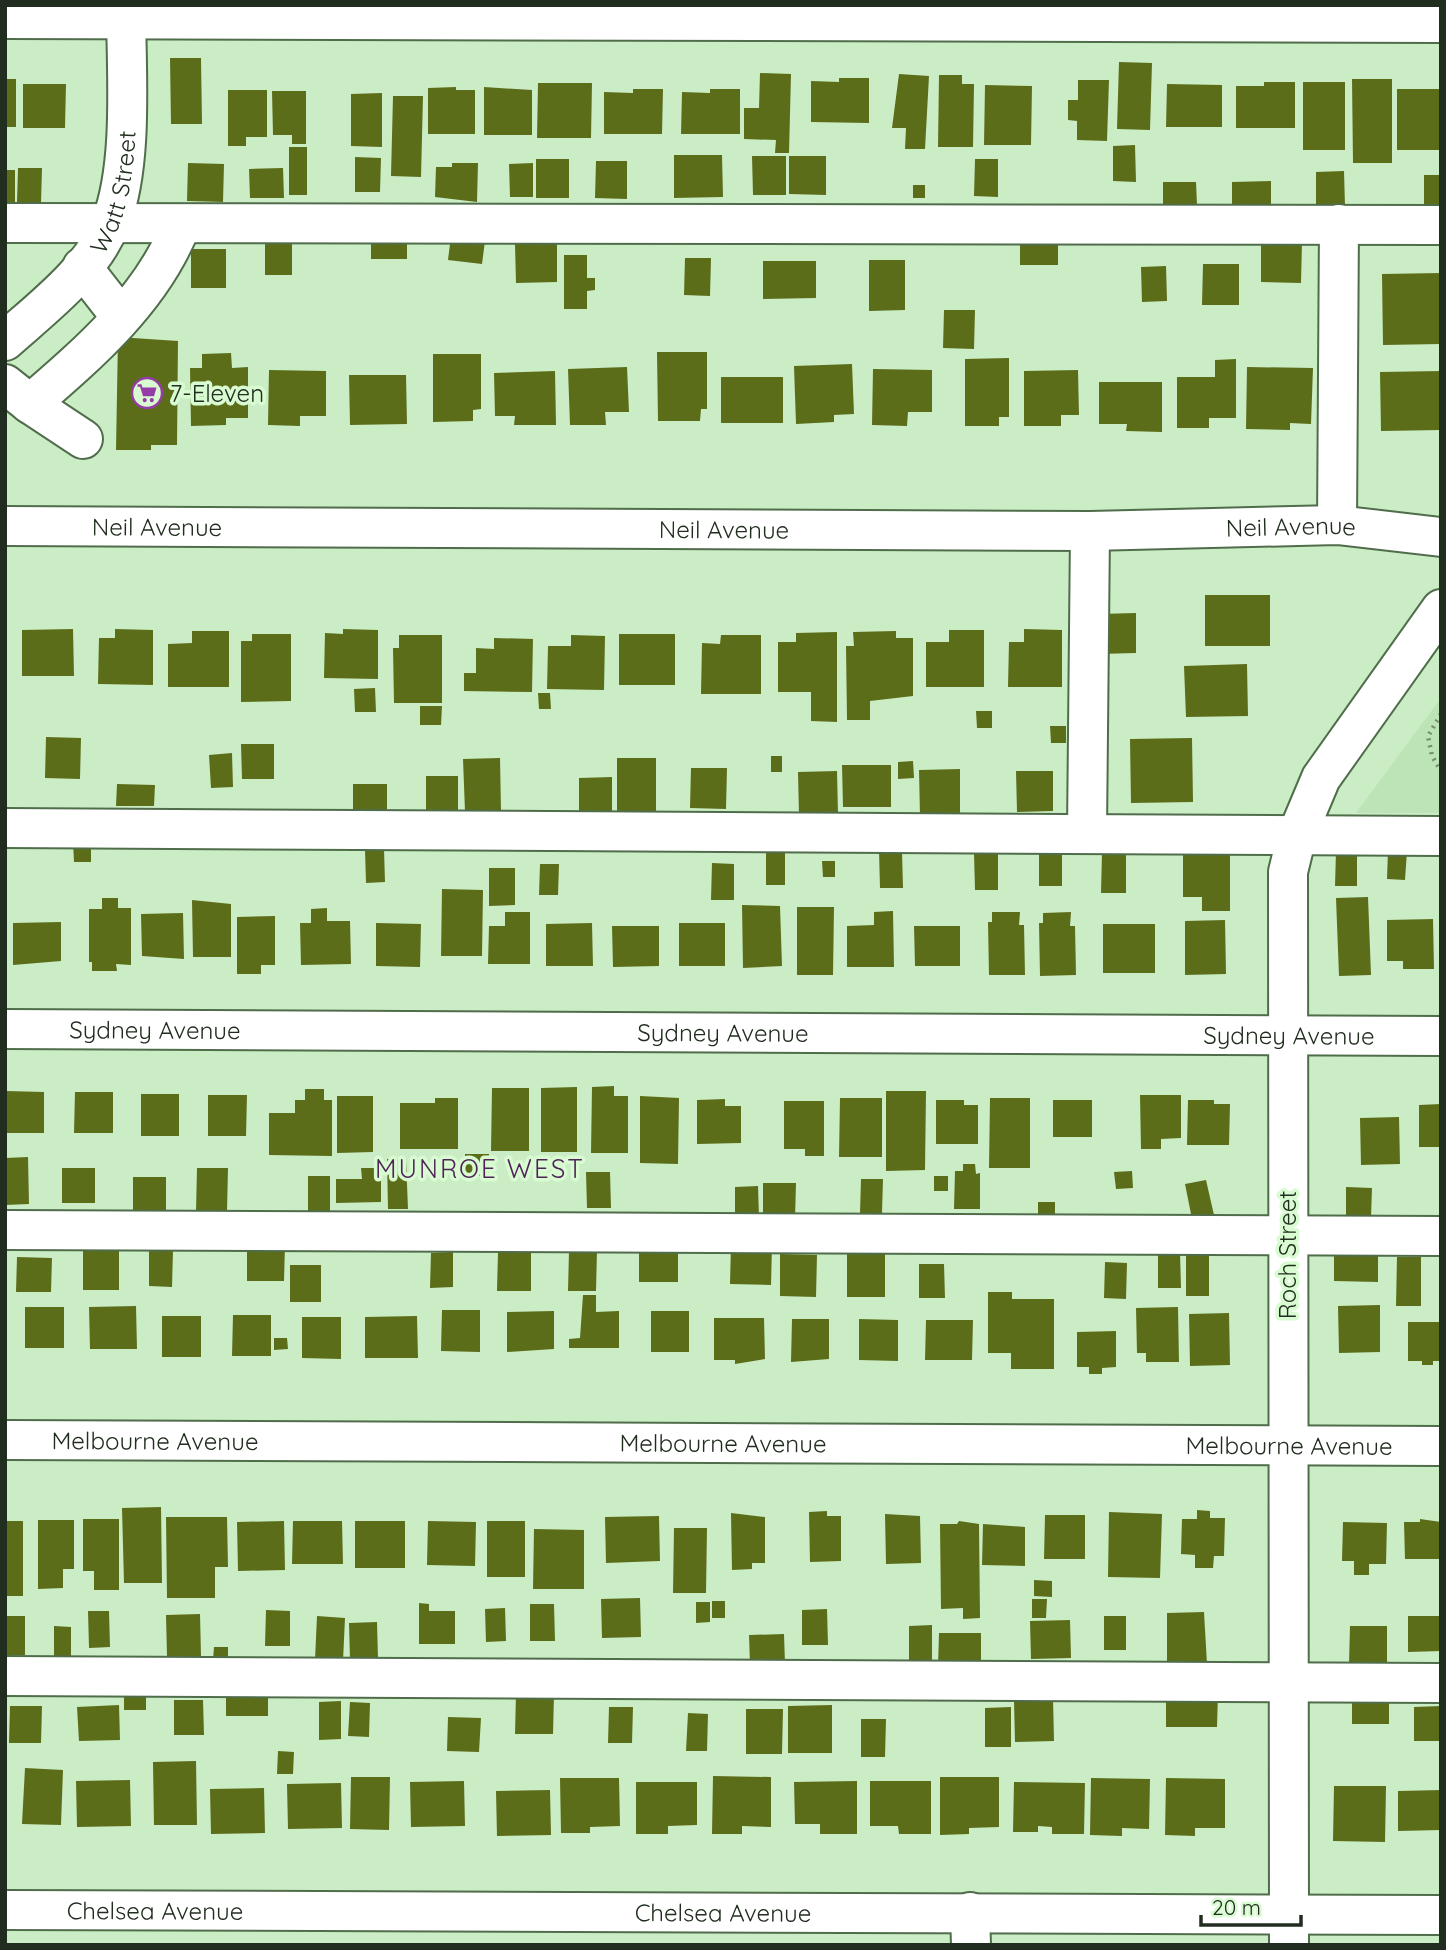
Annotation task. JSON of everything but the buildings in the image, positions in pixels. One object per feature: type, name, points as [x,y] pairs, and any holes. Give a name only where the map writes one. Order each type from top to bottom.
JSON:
[{"type":"street","points":[[5,19],[126,12],[1441,23]]},
{"type":"street","name":"Watt Street","points":[[5,341],[82,267],[111,223],[123,174],[126,12]]},
{"type":"street","points":[[5,223],[1441,225]]},
{"type":"street","points":[[1337,525],[1339,224]]},
{"type":"street","points":[[83,439],[18,394],[82,359],[154,280],[181,225]]},
{"type":"street","points":[[82,267],[121,317]]},
{"type":"street","name":"Neil Avenue","points":[[5,526],[1090,531],[1337,525],[1441,537]]},
{"type":"street","points":[[1087,832],[1090,531]]},
{"type":"street","name":"Roch Street","points":[[1289,1929],[1288,872],[1297,835],[1321,778],[1441,609]]},
{"type":"street","points":[[5,828],[1441,836]]},
{"type":"street","name":"Sydney Avenue","points":[[5,1029],[1441,1036]]},
{"type":"street","points":[[5,1230],[1441,1236]]},
{"type":"street","name":"Melbourne Avenue","points":[[5,1440],[1441,1446]]},
{"type":"street","points":[[5,1676],[1441,1683]]},
{"type":"street","name":"Chelsea Avenue","points":[[5,1910],[970,1929],[1289,1929],[1441,1914]]},
{"type":"path","points":[[1441,714],[1428,736],[1432,756],[1441,771]]},
{"type":"shaded area","points":[[1441,698],[1441,813],[1356,813]]},
{"type":"place","name":"7-Eleven","points":[[147,393]]},
{"type":"district","name":"MUNROE WEST","points":[[480,1168]]}]
